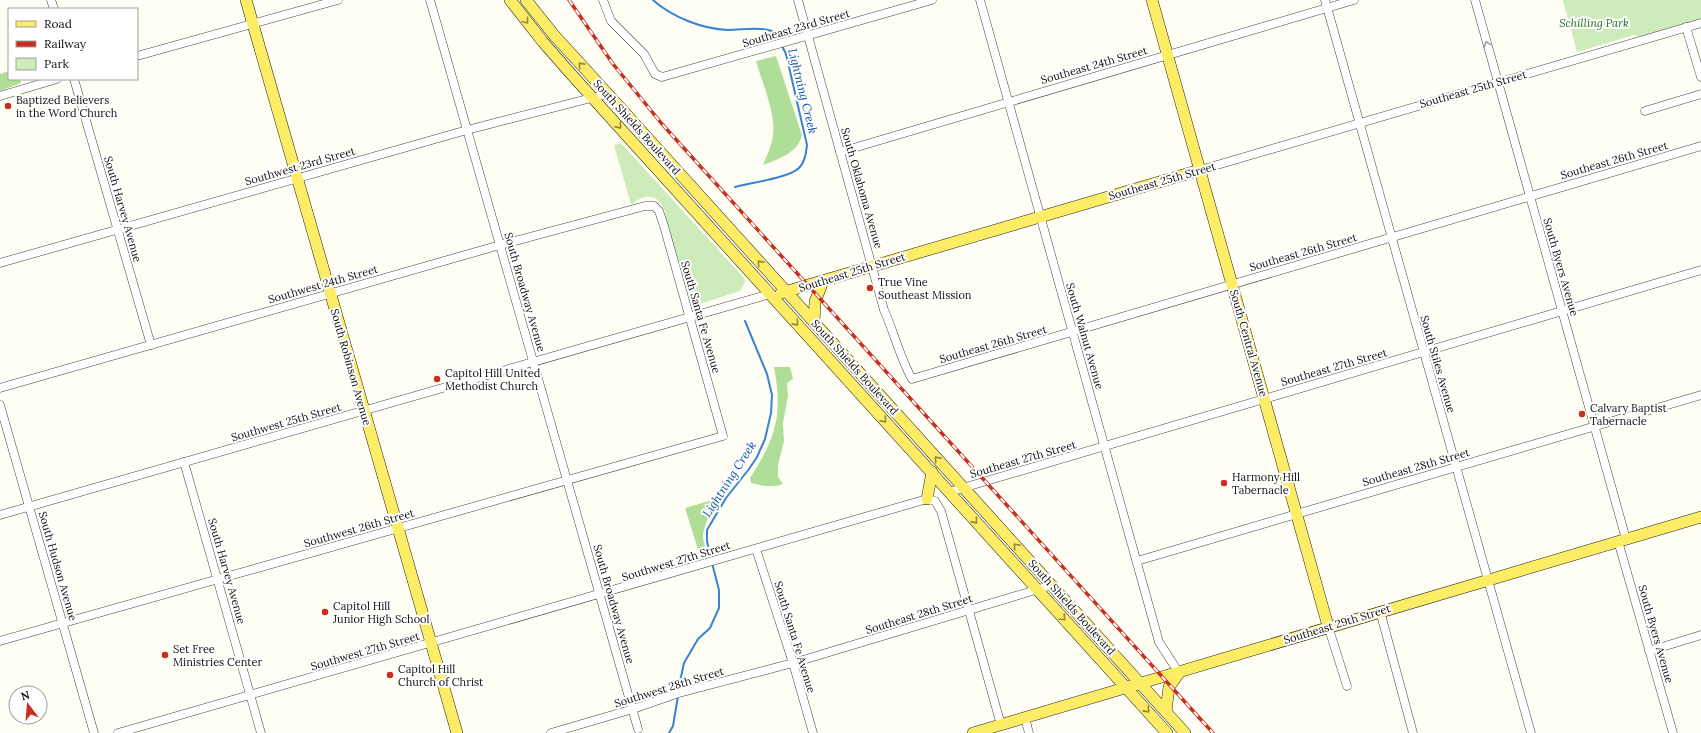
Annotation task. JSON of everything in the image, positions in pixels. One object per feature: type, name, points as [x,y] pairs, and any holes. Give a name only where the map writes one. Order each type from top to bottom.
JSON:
[{"type":"main road","name":"South Robinson Avenue","points":[[246,0],[456,733]]},
{"type":"main road","name":"South Shields Boulevard","points":[[510,0],[543,42],[593,98],[1167,733]]},
{"type":"main road","name":"South Shields Boulevard","points":[[526,0],[607,94],[1185,733]]},
{"type":"main road","name":"South Central Avenue","points":[[1152,0],[1328,626]]},
{"type":"main road","name":"Southeast 25th Street","points":[[770,294],[786,292],[1200,170]]},
{"type":"main road","points":[[814,322],[815,302],[823,281]]},
{"type":"main road","points":[[858,391],[868,382]]},
{"type":"main road","points":[[927,499],[932,472]]},
{"type":"main road","name":"Southeast 29th Street","points":[[973,733],[1179,673],[1328,626],[1701,517]]},
{"type":"main road","points":[[1166,711],[1168,687],[1179,673]]},
{"type":"street","points":[[138,56],[338,0]]},
{"type":"street","name":"South Broadway Avenue","points":[[430,0],[638,729]]},
{"type":"street","name":"Southeast 23rd Street","points":[[603,0],[611,21],[644,54],[655,74],[662,77],[667,77],[932,0]]},
{"type":"street","name":"South Oklahoma Avenue","points":[[798,0],[884,310],[912,379]]},
{"type":"street","name":"South Walnut Avenue","points":[[980,0],[1159,642],[1179,673]]},
{"type":"street","name":"Southeast 24th Street","points":[[840,152],[1167,55],[1326,4],[1354,0]]},
{"type":"street","name":"South Byers Avenue","points":[[1475,0],[1594,426],[1649,651],[1673,733]]},
{"type":"street","name":"South Stiles Avenue","points":[[1326,4],[1531,733]]},
{"type":"street","name":"Southeast 25th Street","points":[[1200,170],[1701,23]]},
{"type":"street","points":[[1686,27],[1701,77]]},
{"type":"street","points":[[0,96],[54,80]]},
{"type":"street","name":"South Harvey Avenue","points":[[74,80],[151,345]]},
{"type":"street","name":"Southwest 23rd Street","points":[[0,264],[467,130],[607,94]]},
{"type":"street","points":[[1645,111],[1701,94]]},
{"type":"street","name":"Southeast 26th Street","points":[[912,379],[1701,146]]},
{"type":"street","name":"Southwest 24th Street","points":[[0,388],[500,245],[645,206],[654,206]]},
{"type":"street","name":"South Santa Fe Avenue","points":[[654,206],[659,211],[664,226],[723,436]]},
{"type":"street","name":"Southeast 27th Street","points":[[949,492],[1701,270]]},
{"type":"street","name":"Southeast 25th Street","points":[[624,337],[770,294]]},
{"type":"street","name":"Southwest 25th Street","points":[[0,515],[624,337]]},
{"type":"street","name":"Southeast 28th Street","points":[[1137,561],[1701,395]]},
{"type":"street","name":"South Hudson Avenue","points":[[0,405],[94,733]]},
{"type":"street","name":"Southwest 26th Street","points":[[0,641],[723,436]]},
{"type":"street","name":"South Harvey Avenue","points":[[184,462],[261,733]]},
{"type":"street","points":[[756,549],[927,499],[935,501],[940,507],[1001,725]]},
{"type":"street","name":"South Santa Fe Avenue","points":[[756,549],[793,662],[813,733]]},
{"type":"street","name":"Southwest 27th Street","points":[[118,733],[756,549]]},
{"type":"street","name":"Southeast 28th Street","points":[[793,662],[1052,585]]},
{"type":"street","points":[[1380,611],[1413,733]]},
{"type":"street","name":"South Central Avenue","points":[[1328,626],[1347,686]]},
{"type":"street","points":[[1649,651],[1701,635]]},
{"type":"street","name":"Southwest 28th Street","points":[[551,733],[633,710],[679,693],[793,662]]},
{"type":"street","points":[[1025,718],[1029,733]]},
{"type":"green space","name":"Schilling Park","points":[[1563,0],[1701,0],[1701,19],[1640,37],[1634,35],[1577,52]]},
{"type":"green space","points":[[776,56],[802,135],[800,141],[792,151],[781,158],[763,165],[772,142],[773,126],[771,108],[756,61]]},
{"type":"green space","points":[[8,71],[8,80],[20,80],[21,83],[0,91],[0,74]]},
{"type":"green space","points":[[621,143],[744,278],[745,282],[740,291],[697,305],[693,304],[689,299],[661,203],[651,197],[645,197],[631,205],[614,145]]},
{"type":"green space","points":[[774,367],[790,367],[793,379],[787,383],[788,396],[783,423],[784,441],[778,465],[778,477],[783,484],[767,486],[751,483],[750,478],[766,450],[775,426],[778,399]]},
{"type":"green space","points":[[716,499],[703,533],[703,540],[708,556],[701,559],[685,508]]},
{"type":"waterway","name":"Lightning Creek","points":[[653,0],[669,12],[698,25],[728,30],[763,29],[773,31],[781,42]]},
{"type":"waterway","name":"Lightning Creek","points":[[735,187],[787,175],[799,168],[804,160],[807,145],[786,54],[782,46]]},
{"type":"waterway","name":"Lightning Creek","points":[[711,559],[707,541],[707,530],[726,498],[757,457],[765,439],[771,413],[772,395],[767,374],[745,321]]},
{"type":"waterway","name":"Lightning Creek","points":[[678,691],[684,663],[698,639],[710,628],[719,608],[719,590],[712,563]]},
{"type":"waterway","name":"Lightning Creek","points":[[669,733],[673,726],[678,696]]},
{"type":"railway","points":[[569,0],[613,64],[662,124],[1213,733]]},
{"type":"place","name":"Baptized Believers in the Word Church","points":[[8,106]]},
{"type":"place","name":"True Vine Southeast Mission","points":[[870,288]]},
{"type":"place","name":"Capitol Hill United Methodist Church","points":[[437,379]]},
{"type":"place","name":"Calvary Baptist Tabernacle","points":[[1582,414]]},
{"type":"place","name":"Harmony Hill Tabernacle","points":[[1224,483]]},
{"type":"place","name":"Capitol Hill Junior High School","points":[[325,612]]},
{"type":"place","name":"Set Free Ministries Center","points":[[165,655]]},
{"type":"place","name":"Capitol Hill Church of Christ","points":[[390,675]]}]
